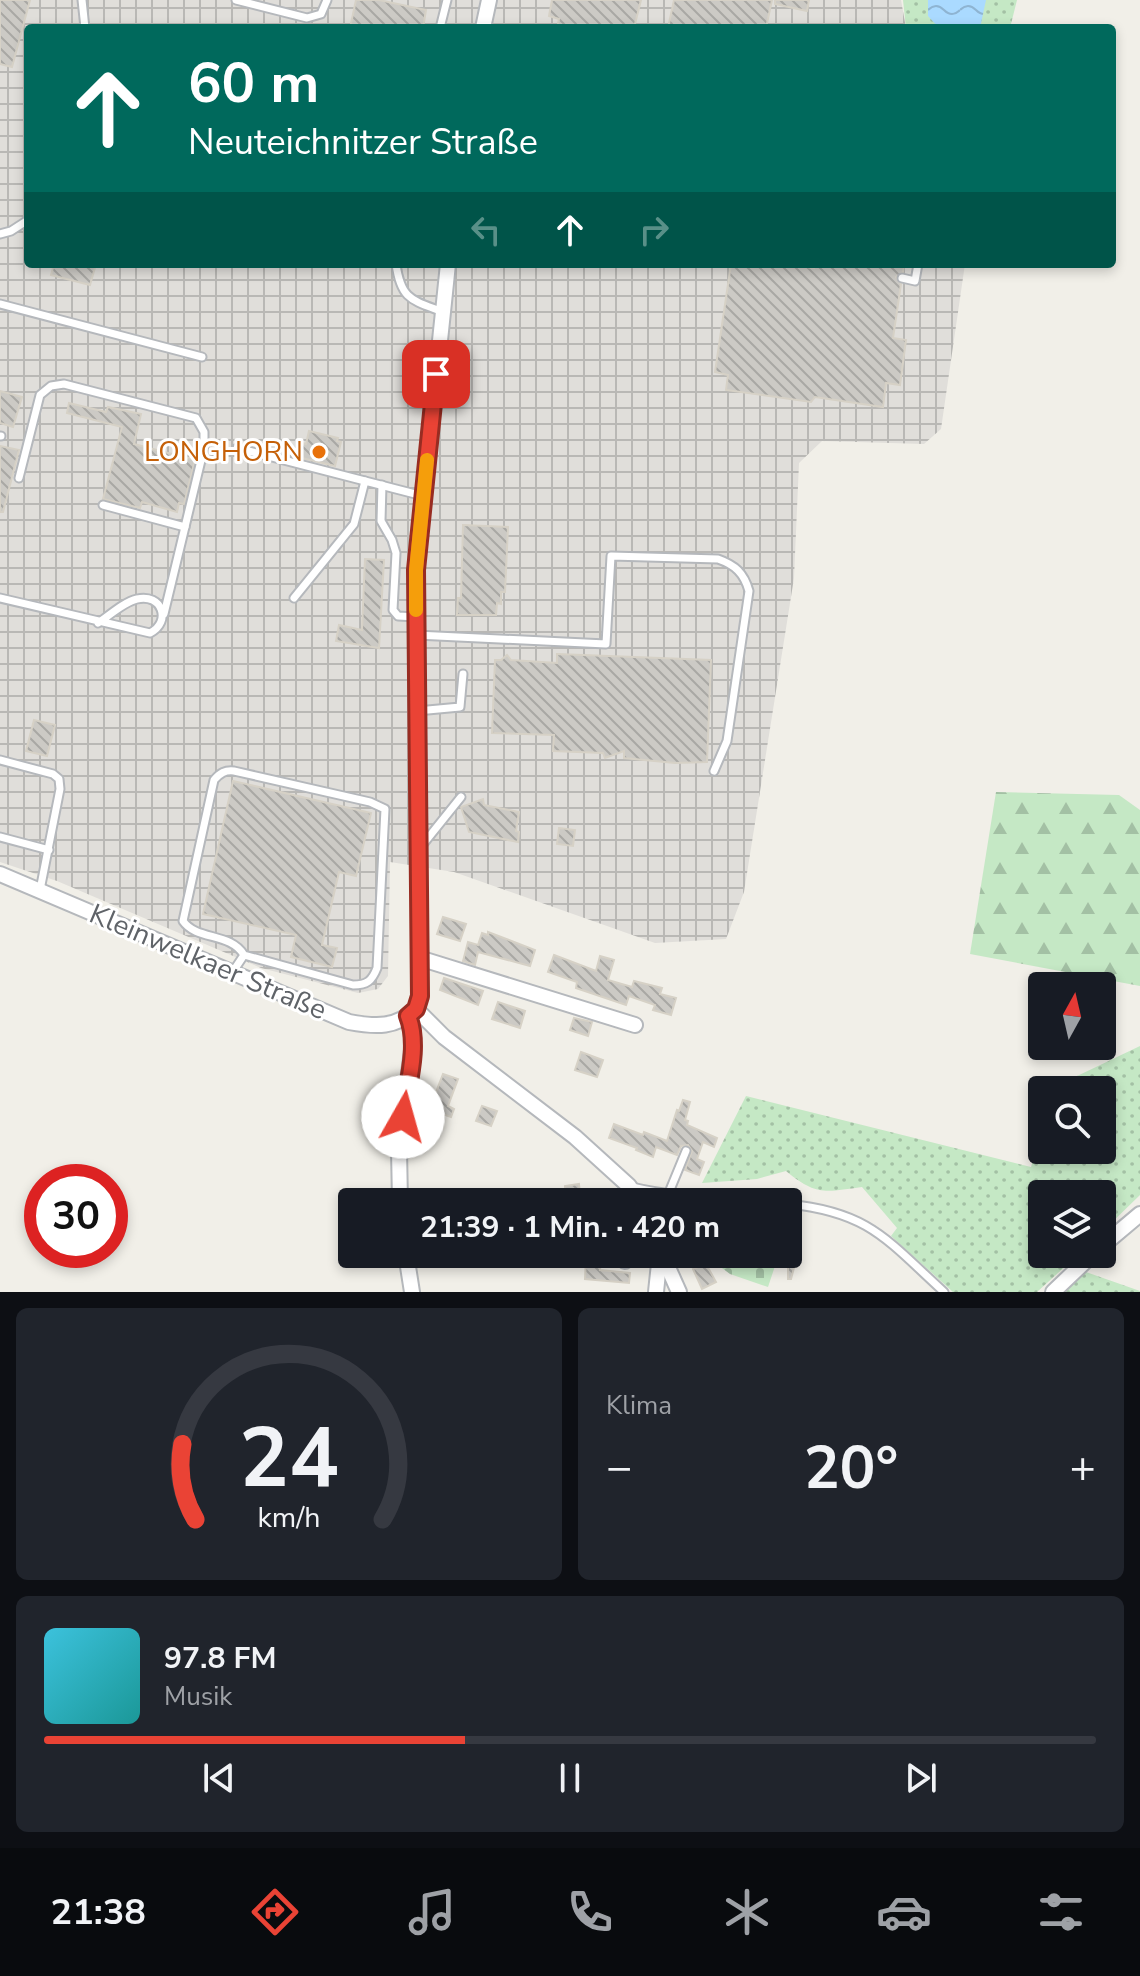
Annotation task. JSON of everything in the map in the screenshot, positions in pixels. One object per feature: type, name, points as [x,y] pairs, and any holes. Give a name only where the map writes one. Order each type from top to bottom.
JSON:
[{"type":"street","points":[[484,24],[489,0]]},
{"type":"street","points":[[400,1188],[399,1149],[413,1043],[412,1012],[420,996],[416,570],[448,268]]},
{"type":"street","name":"Kleinwelkaer Straße","points":[[0,874],[349,1022],[399,1023],[412,1012]]},
{"type":"street","points":[[419,958],[635,1025]]},
{"type":"street","points":[[412,1012],[575,1137],[629,1186]]},
{"type":"street","points":[[1116,1234],[1140,1214]]},
{"type":"street","points":[[408,1268],[412,1292]]},
{"type":"street","points":[[656,1292],[659,1268]]},
{"type":"street","points":[[668,1268],[679,1292]]},
{"type":"street","points":[[1053,1292],[1078,1268]]},
{"type":"lane","points":[[82,0],[85,24]]},
{"type":"lane","points":[[236,0],[307,18],[321,14],[327,0]]},
{"type":"lane","points":[[441,24],[447,0]]},
{"type":"lane","points":[[0,234],[24,223]]},
{"type":"lane","points":[[396,268],[398,284],[407,298],[443,312]]},
{"type":"lane","points":[[902,278],[915,281],[917,268]]},
{"type":"lane","points":[[0,304],[202,357]]},
{"type":"lane","points":[[0,598],[150,633],[161,624],[205,439],[201,423],[191,416],[64,384],[51,386],[40,395],[19,478]]},
{"type":"lane","points":[[237,448],[423,496]]},
{"type":"lane","points":[[294,598],[354,524],[365,481]]},
{"type":"lane","points":[[382,485],[381,521],[396,553],[393,610],[398,616],[416,617]]},
{"type":"lane","points":[[103,505],[185,527]]},
{"type":"lane","points":[[416,635],[606,644],[611,556],[718,559],[731,564],[746,579],[749,591],[727,741],[714,771]]},
{"type":"lane","points":[[98,623],[138,598],[160,605],[164,614]]},
{"type":"lane","points":[[417,711],[460,707],[463,674]]},
{"type":"lane","points":[[0,760],[53,774],[59,779],[60,789],[40,890]]},
{"type":"lane","points":[[234,771],[370,802],[385,809],[377,968],[373,978],[363,985],[353,985],[244,955],[234,942],[191,929],[183,921],[214,780],[218,775],[234,771]]},
{"type":"lane","points":[[420,848],[461,797]]},
{"type":"lane","points":[[0,837],[49,850]]},
{"type":"lane","points":[[232,973],[244,955]]},
{"type":"lane","points":[[671,1188],[686,1151]]},
{"type":"lane","points":[[629,1186],[635,1188]]},
{"type":"lane","points":[[802,1206],[846,1214],[869,1225],[944,1292]]},
{"type":"shaded area","points":[[0,0],[901,0],[905,24],[24,24],[24,268],[964,268],[941,429],[924,444],[822,441],[799,463],[794,578],[744,892],[726,939],[655,943],[454,872],[390,862],[388,976],[378,989],[358,993],[261,968],[57,881],[0,862]]},
{"type":"green space","points":[[903,0],[1017,0],[1011,24],[906,24]]},
{"type":"green space","points":[[996,792],[1119,795],[1140,810],[1140,986],[1116,981],[1116,972],[1066,972],[970,954]]},
{"type":"green space","points":[[1140,1046],[1140,1195],[1116,1218],[1116,1180],[1028,1180],[1028,1268],[1064,1268],[1037,1292],[953,1292],[891,1236],[897,1228],[862,1187],[821,1190],[805,1185],[786,1171],[757,1179],[702,1183],[746,1096],[1031,1167],[1032,1164],[1116,1164],[1116,1076],[1077,1076]]},
{"type":"green space","points":[[722,1268],[774,1268],[768,1287],[730,1274]]},
{"type":"green space","points":[[1086,1272],[1140,1291],[1140,1292],[1065,1292]]},
{"type":"water","points":[[928,0],[986,0],[981,24],[935,24],[928,16]]},
{"type":"building","points":[[0,0],[30,0],[12,67],[0,64]]},
{"type":"building","points":[[356,0],[379,0],[426,10],[424,24],[351,24]]},
{"type":"building","points":[[552,0],[641,0],[635,24],[558,24],[559,19],[549,16]]},
{"type":"building","points":[[674,0],[772,0],[767,24],[669,24]]},
{"type":"building","points":[[775,0],[809,0],[807,11],[775,4]]},
{"type":"building","points":[[53,268],[95,268],[90,285],[51,275]]},
{"type":"building","points":[[730,268],[904,268],[896,277],[901,284],[893,338],[906,340],[900,385],[886,383],[883,407],[815,397],[811,402],[726,390],[728,375],[715,372]]},
{"type":"building","points":[[0,391],[22,397],[13,427],[0,423]]},
{"type":"building","points":[[69,403],[106,412],[108,407],[141,414],[134,444],[195,460],[184,504],[179,503],[177,512],[142,502],[140,508],[103,499],[122,427],[67,413]]},
{"type":"building","name":"LONGHORN","points":[[309,431],[338,438],[337,441],[341,442],[335,466],[298,457]]},
{"type":"building","points":[[0,446],[19,450],[3,512],[0,512]]},
{"type":"building","points":[[463,525],[508,527],[505,592],[501,592],[501,604],[497,603],[496,615],[457,615],[458,598],[461,598]]},
{"type":"building","points":[[365,559],[384,560],[379,648],[336,641],[339,625],[362,630]]},
{"type":"building","points":[[557,654],[711,660],[707,762],[675,763],[624,758],[624,751],[605,758],[603,753],[553,751],[554,735],[492,733],[495,660],[507,655],[511,660],[557,663]]},
{"type":"building","points":[[34,720],[55,725],[47,756],[26,751]]},
{"type":"building","points":[[233,781],[371,813],[356,876],[339,872],[322,945],[337,948],[332,967],[291,957],[296,935],[203,914]]},
{"type":"building","points":[[483,799],[484,805],[519,812],[518,842],[469,832],[461,807]]},
{"type":"building","points":[[559,828],[575,830],[573,846],[557,844]]},
{"type":"building","points":[[443,917],[466,924],[460,941],[437,934]]},
{"type":"building","points":[[488,932],[535,950],[530,966],[478,952],[475,965],[463,961],[468,942],[478,945],[482,933],[488,935]]},
{"type":"building","points":[[554,955],[596,971],[600,956],[614,960],[608,980],[632,987],[634,981],[662,988],[660,994],[676,998],[671,1015],[653,1010],[655,1005],[629,996],[626,1005],[576,988],[577,982],[548,972]]},
{"type":"building","points":[[444,978],[483,991],[478,1005],[440,990]]},
{"type":"building","points":[[498,1002],[525,1011],[520,1028],[492,1019]]},
{"type":"building","points":[[574,1018],[592,1022],[588,1036],[570,1030]]},
{"type":"building","points":[[581,1052],[603,1060],[597,1077],[575,1070]]},
{"type":"building","points":[[443,1074],[458,1079],[448,1106],[454,1109],[451,1117],[439,1113],[441,1108],[427,1102],[432,1091],[436,1092]]},
{"type":"building","points":[[683,1100],[690,1102],[685,1120],[688,1121],[687,1125],[717,1138],[714,1147],[703,1142],[697,1159],[704,1162],[699,1175],[685,1170],[692,1151],[688,1145],[681,1146],[677,1155],[656,1147],[653,1157],[609,1138],[614,1124],[667,1141]]},
{"type":"building","points":[[482,1106],[497,1111],[491,1126],[476,1121]]},
{"type":"building","points":[[579,1184],[579,1188],[565,1188]]},
{"type":"building","points":[[586,1268],[630,1273],[629,1283],[585,1279]]},
{"type":"building","points":[[708,1268],[716,1282],[702,1289],[693,1269]]},
{"type":"building","points":[[788,1268],[794,1268],[791,1279],[788,1279]]},
{"type":"slow traffic","points":[[416,610],[416,570],[427,460]]},
{"type":"place","name":"LONGHORN","points":[[319,452]]},
{"type":"route","points":[[403,1117],[413,1043],[413,1029],[408,1016],[416,1009],[420,996],[416,570],[436,374]]}]
